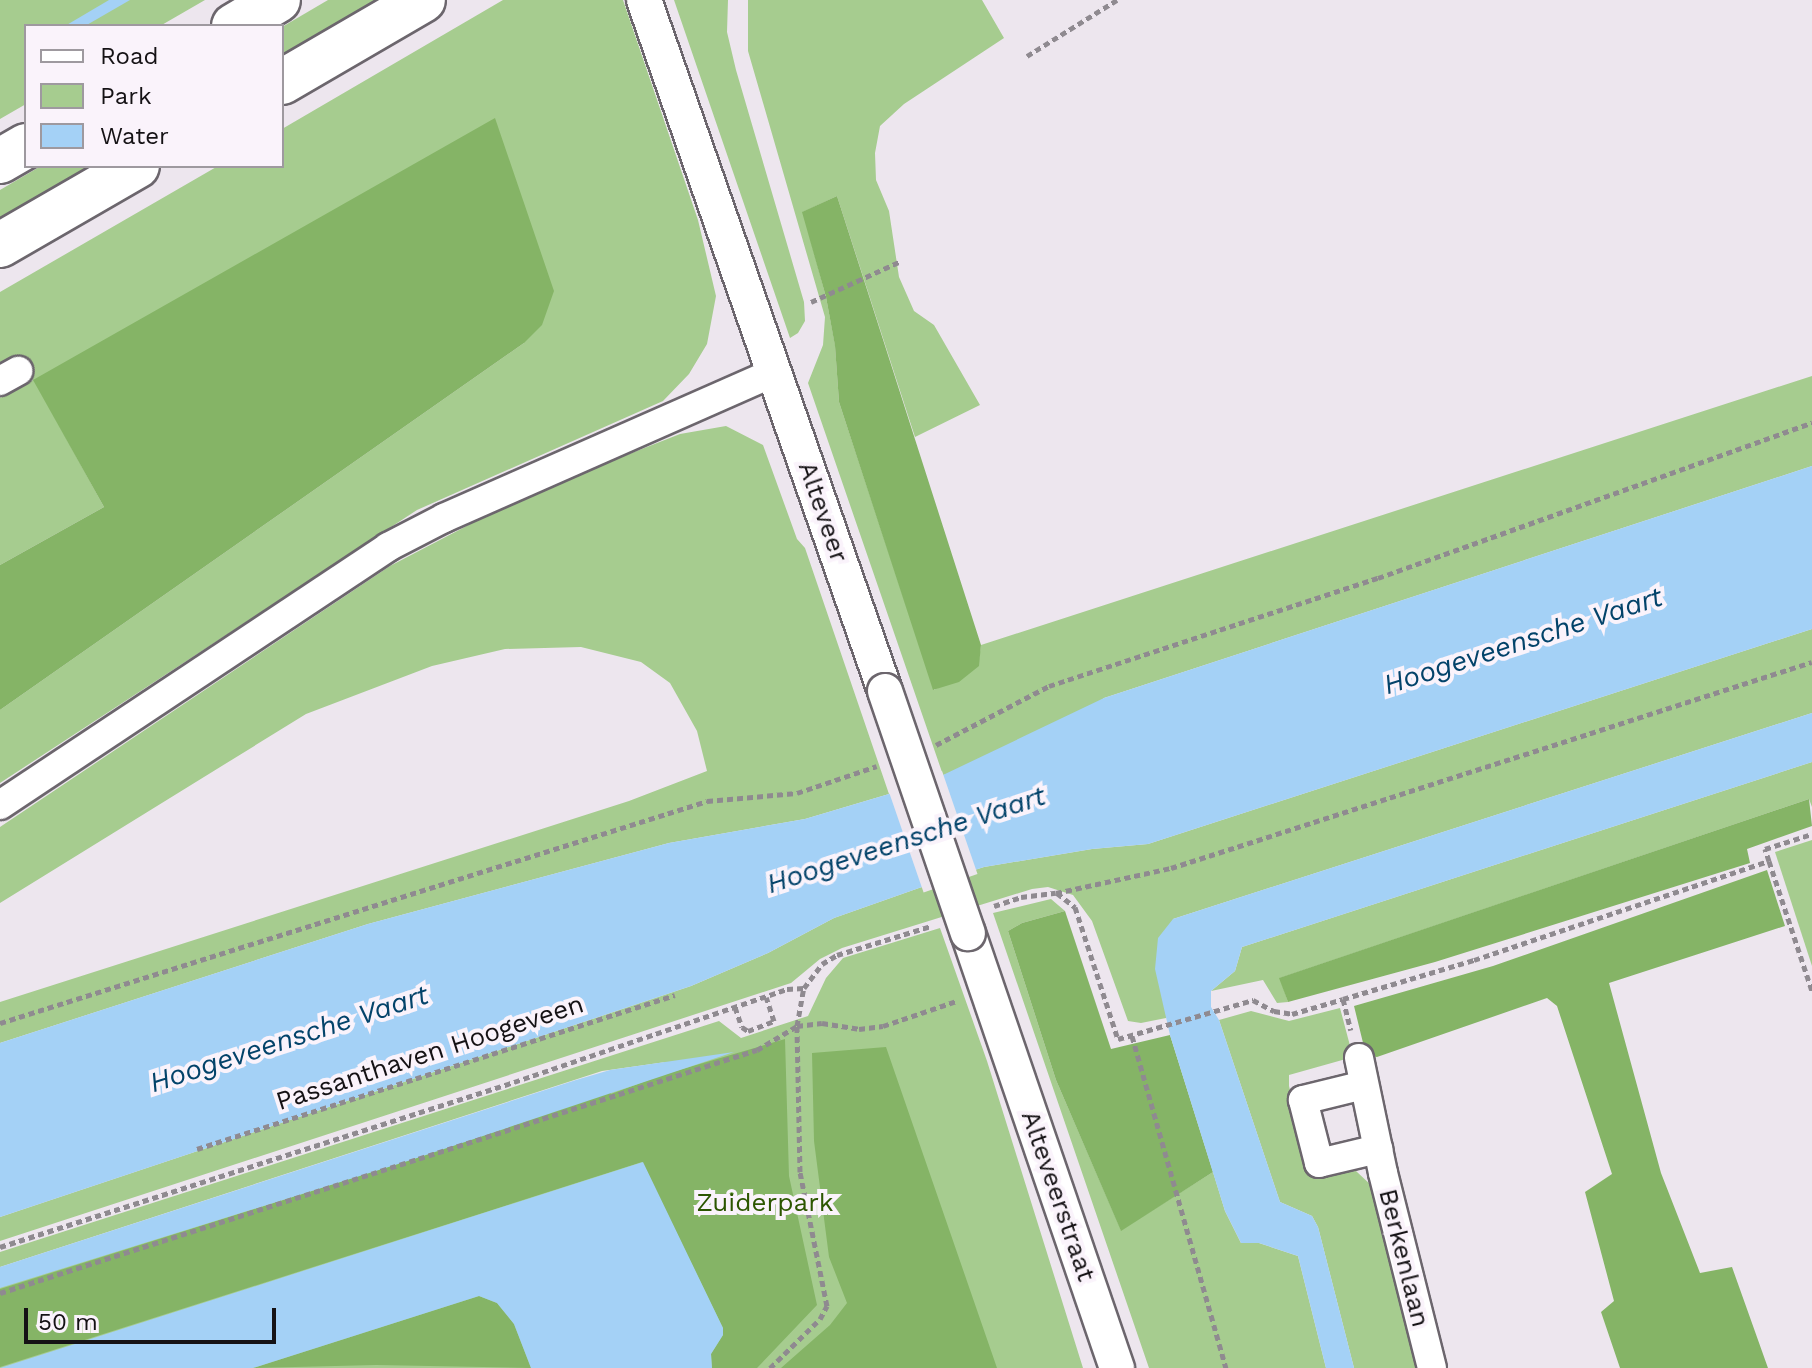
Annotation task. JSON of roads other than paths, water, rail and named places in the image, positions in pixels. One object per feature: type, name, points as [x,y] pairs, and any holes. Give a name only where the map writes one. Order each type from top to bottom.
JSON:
[{"type":"highway","points":[[237,24],[278,0]]},
{"type":"highway","points":[[284,81],[423,0]]},
{"type":"highway","points":[[0,161],[24,147]]},
{"type":"highway","points":[[0,245],[134,168]]},
{"type":"street","name":"Alteveer","points":[[644,0],[885,691],[953,928],[988,991],[1000,1024]]},
{"type":"street","points":[[0,805],[388,547],[444,518],[775,372]]},
{"type":"street","name":"Alteveerstraat","points":[[1000,1024],[1117,1368]]},
{"type":"street","name":"Berkenlaan","points":[[1378,1149],[1319,1163],[1303,1100],[1362,1072],[1432,1368]]},
{"type":"water","points":[[109,0],[130,0],[88,24],[68,24]]},
{"type":"water","name":"Hoogeveensche Vaart","points":[[1812,466],[1812,629],[1148,844],[1092,849],[984,867],[919,888],[834,918],[768,953],[691,986],[0,1217],[0,1043],[368,924],[669,843],[805,819],[889,794],[943,775],[1104,698]]},
{"type":"water","points":[[1812,713],[1812,762],[1242,947],[1235,971],[1211,991],[1211,1007],[1219,1020],[1280,1202],[1312,1216],[1318,1227],[1354,1368],[1326,1368],[1298,1256],[1259,1243],[1241,1243],[1225,1211],[1170,1035],[1155,969],[1158,938],[1173,919]]},
{"type":"water","points":[[734,1052],[411,1160],[0,1288],[0,1267],[576,1080],[610,1070]]},
{"type":"water","points":[[643,1162],[723,1328],[723,1335],[711,1354],[712,1368],[531,1368],[514,1324],[497,1303],[479,1296],[253,1368],[0,1368]]},
{"type":"park label","name":"Zuiderpark","points":[[765,1203]]}]
